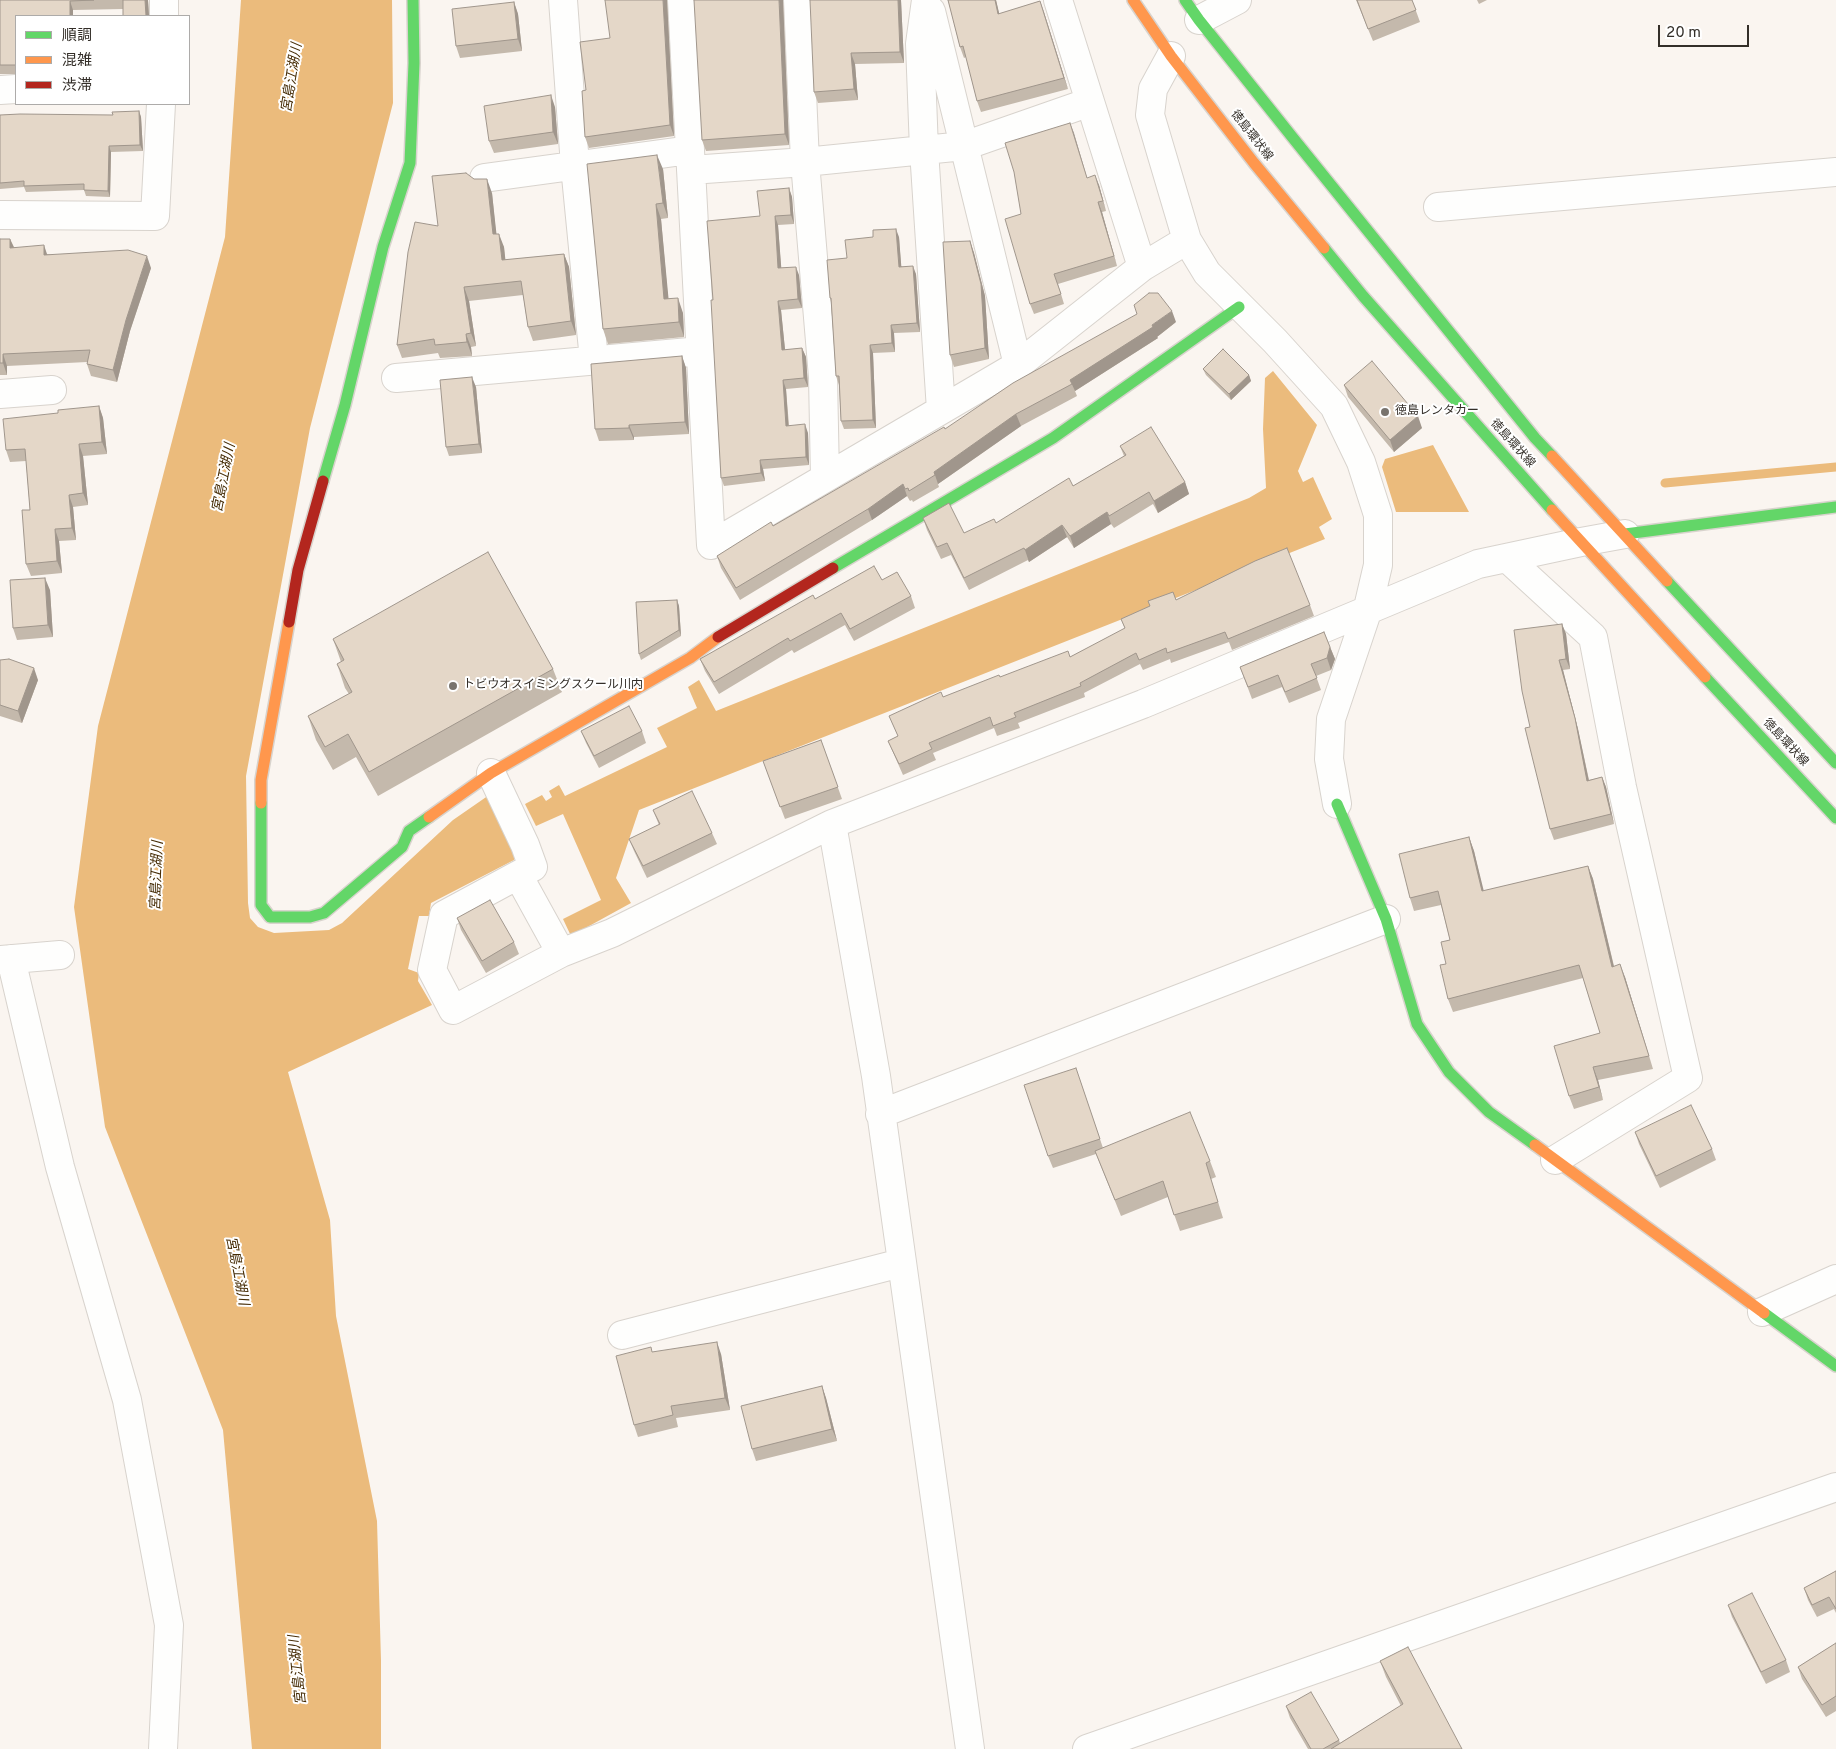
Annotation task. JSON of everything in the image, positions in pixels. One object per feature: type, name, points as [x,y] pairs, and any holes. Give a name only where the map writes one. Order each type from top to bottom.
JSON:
[{"type":"street","points":[[164,0],[164,15]]},
{"type":"street","points":[[413,0],[414,63],[410,163],[383,247],[345,405],[298,570],[261,780],[261,905],[270,916],[310,917],[324,913],[402,846],[409,832],[491,773],[690,658],[727,630],[1053,438],[1239,307]]},
{"type":"street","points":[[562,0],[575,166],[594,360]]},
{"type":"street","points":[[682,0],[711,545],[1018,365],[1142,267],[1187,240]]},
{"type":"street","points":[[798,0],[805,162],[824,377],[825,478]]},
{"type":"street","points":[[927,0],[1018,365]]},
{"type":"street","points":[[927,0],[920,44],[924,150],[941,410]]},
{"type":"street","points":[[1058,0],[1142,267]]},
{"type":"street","name":"徳島環状線","points":[[1133,0],[1171,56],[1363,296],[1580,542],[1836,818]]},
{"type":"street","points":[[1192,10],[1237,0]]},
{"type":"street","name":"徳島環状線","points":[[1192,10],[1535,438],[1836,763]]},
{"type":"street","points":[[1171,56],[1153,89],[1150,114],[1187,240],[1207,273],[1275,341],[1334,406],[1361,462],[1378,515],[1378,565],[1367,612],[1332,719],[1329,759],[1337,804],[1386,919],[1417,1024],[1448,1072],[1489,1112],[1836,1366]]},
{"type":"street","points":[[0,90],[15,88]]},
{"type":"street","points":[[484,178],[575,166],[691,160],[805,162],[964,146],[1090,102]]},
{"type":"street","points":[[0,214],[155,216],[161,105]]},
{"type":"street","points":[[1438,207],[1836,172]]},
{"type":"street","points":[[396,378],[701,351]]},
{"type":"street","points":[[0,394],[52,390]]},
{"type":"street","points":[[491,773],[526,845],[532,867],[444,915],[432,970],[453,1010],[562,953],[612,933],[832,824],[1143,704],[1478,564],[1625,534],[1836,506]]},
{"type":"street","points":[[1507,558],[1593,637],[1622,787],[1688,1078],[1555,1160]]},
{"type":"street","points":[[832,824],[880,1114],[970,1749]]},
{"type":"street","points":[[518,875],[562,953]]},
{"type":"street","points":[[880,1114],[1386,919]]},
{"type":"street","points":[[60,955],[6,959],[60,1167],[127,1400],[169,1625],[163,1749]]},
{"type":"street","points":[[622,1336],[901,1263]]},
{"type":"street","points":[[1762,1312],[1836,1279]]},
{"type":"street","points":[[1088,1749],[1836,1487]]},
{"type":"water","name":"宮島江湖川","points":[[241,0],[392,0],[393,103],[310,428],[246,776],[248,903],[250,918],[258,927],[274,933],[329,930],[342,923],[453,820],[492,793],[516,848],[514,860],[431,903],[429,916],[419,916],[408,969],[419,973],[418,981],[432,1005],[288,1072],[330,1220],[336,1316],[377,1521],[381,1661],[381,1749],[252,1749],[223,1430],[105,1127],[74,907],[98,726],[225,237]]},
{"type":"water","points":[[1273,371],[1317,425],[1298,471],[1303,482],[1313,477],[1332,519],[1319,527],[1325,539],[639,810],[616,878],[631,903],[571,936],[563,919],[601,900],[563,814],[536,826],[525,804],[542,795],[546,801],[552,797],[549,791],[559,785],[565,796],[667,747],[657,728],[697,708],[688,687],[699,680],[716,711],[1249,498],[1266,488],[1263,429],[1265,378]]},
{"type":"water","points":[[1433,445],[1469,512],[1396,512],[1382,467],[1385,459]]},
{"type":"building","points":[[0,0],[94,0],[70,1],[70,15],[15,15],[15,65],[0,65]]},
{"type":"building","points":[[123,0],[145,0],[146,15],[123,15]]},
{"type":"building","points":[[605,0],[663,0],[670,125],[585,137],[582,91],[586,90],[580,42],[610,38]]},
{"type":"building","points":[[694,0],[779,0],[785,134],[702,140]]},
{"type":"building","points":[[810,0],[898,0],[900,52],[851,53],[854,89],[814,92]]},
{"type":"building","points":[[948,0],[995,0],[998,14],[1040,1],[1064,78],[977,101],[963,46],[960,47]]},
{"type":"building","points":[[1357,0],[1412,0],[1416,10],[1368,29]]},
{"type":"building","points":[[514,2],[518,39],[456,46],[452,9]]},
{"type":"building","points":[[551,95],[553,132],[489,141],[484,106]]},
{"type":"building","points":[[139,111],[140,145],[109,146],[108,191],[84,190],[84,184],[24,186],[24,181],[0,183],[0,115],[113,115],[112,112]]},
{"type":"building","points":[[1070,123],[1087,178],[1095,175],[1103,201],[1098,202],[1114,256],[1054,274],[1061,294],[1030,304],[1005,219],[1021,214],[1014,172],[1005,143]]},
{"type":"building","points":[[657,155],[663,203],[656,204],[664,299],[678,298],[679,322],[603,329],[587,164]]},
{"type":"building","points":[[466,173],[474,179],[487,179],[493,234],[499,234],[502,260],[564,254],[571,321],[528,327],[521,281],[464,287],[471,333],[466,334],[467,342],[435,345],[434,339],[397,345],[408,252],[415,222],[438,226],[432,176]]},
{"type":"building","points":[[789,188],[791,215],[775,216],[778,268],[796,267],[798,299],[778,301],[782,350],[802,348],[804,378],[783,380],[786,426],[805,424],[806,457],[760,460],[761,473],[721,478],[711,300],[713,300],[707,221],[760,216],[757,191]]},
{"type":"building","points":[[896,229],[899,267],[913,266],[917,323],[891,325],[892,343],[870,345],[873,420],[841,421],[839,376],[836,376],[827,260],[847,258],[845,240],[873,237],[873,230]]},
{"type":"building","points":[[0,239],[10,239],[10,248],[44,245],[44,255],[128,250],[147,256],[126,320],[113,370],[87,364],[90,350],[3,354],[3,363],[0,363]]},
{"type":"building","points":[[970,241],[981,284],[985,348],[950,355],[943,242]]},
{"type":"building","points":[[1149,293],[1158,293],[1172,311],[1152,325],[1153,327],[1070,380],[1072,384],[1016,414],[934,472],[935,475],[909,491],[908,488],[905,489],[903,484],[868,509],[736,588],[717,556],[771,522],[773,526],[944,427],[945,429],[1013,383],[1137,314],[1134,305]]},
{"type":"building","points":[[1223,349],[1249,375],[1229,394],[1203,369]]},
{"type":"building","points":[[682,356],[685,422],[629,425],[629,428],[595,429],[591,364]]},
{"type":"building","name":"徳島レンタカー","points":[[1372,361],[1418,416],[1390,440],[1344,385]]},
{"type":"building","points":[[472,377],[479,444],[446,447],[440,380]]},
{"type":"building","points":[[99,406],[102,442],[79,444],[83,493],[69,495],[72,528],[55,529],[57,561],[26,564],[22,510],[30,510],[25,449],[6,450],[3,419],[58,413],[58,410]]},
{"type":"building","points":[[1151,427],[1185,482],[1154,501],[1149,492],[1109,516],[1107,512],[1070,536],[1062,525],[1025,550],[1024,548],[964,578],[947,543],[937,547],[923,518],[949,503],[964,533],[994,519],[996,523],[1069,478],[1073,486],[1126,455],[1120,446]]},
{"type":"building","points":[[1287,548],[1310,605],[1228,639],[1225,632],[1167,653],[1166,648],[1139,660],[1136,653],[1080,683],[1081,686],[1014,713],[1016,717],[993,726],[990,717],[929,743],[932,749],[899,764],[888,741],[898,736],[889,716],[941,692],[943,697],[1068,651],[1070,657],[1125,628],[1121,619],[1150,606],[1148,601],[1173,592],[1176,600],[1255,561]]},
{"type":"building","name":"トビウオスイミングスクール川内","points":[[488,552],[553,669],[369,772],[348,734],[325,747],[308,716],[352,692],[337,664],[344,660],[333,639]]},
{"type":"building","points":[[874,566],[882,580],[897,572],[911,596],[850,629],[841,613],[790,641],[788,638],[714,682],[700,659],[813,595],[815,599]]},
{"type":"building","points":[[45,578],[48,625],[13,628],[10,580]]},
{"type":"building","points":[[677,600],[679,630],[639,654],[636,602]]},
{"type":"building","points":[[1562,624],[1566,659],[1559,660],[1575,718],[1587,781],[1602,777],[1611,814],[1550,829],[1525,728],[1530,727],[1522,691],[1514,630]]},
{"type":"building","points":[[1324,632],[1330,647],[1327,658],[1311,664],[1317,678],[1285,692],[1278,675],[1248,687],[1240,667]]},
{"type":"building","points":[[9,659],[34,668],[18,711],[0,705],[0,660]]},
{"type":"building","points":[[629,706],[642,731],[594,756],[581,731]]},
{"type":"building","points":[[821,740],[838,787],[780,807],[763,761]]},
{"type":"building","points":[[692,791],[712,833],[643,866],[629,839],[660,824],[653,810]]},
{"type":"building","points":[[1469,837],[1482,891],[1588,866],[1612,967],[1620,964],[1649,1056],[1593,1067],[1599,1087],[1569,1096],[1554,1046],[1600,1033],[1579,965],[1448,999],[1440,965],[1446,964],[1441,942],[1450,940],[1438,891],[1410,898],[1399,854]]},
{"type":"building","points":[[490,900],[514,942],[482,961],[457,918]]},
{"type":"building","points":[[1076,1068],[1100,1139],[1048,1156],[1024,1085]]},
{"type":"building","points":[[1691,1105],[1712,1149],[1656,1176],[1635,1132]]},
{"type":"building","points":[[1190,1112],[1210,1161],[1206,1163],[1218,1202],[1174,1215],[1163,1181],[1115,1200],[1095,1151]]},
{"type":"building","points":[[717,1342],[725,1398],[671,1406],[673,1415],[634,1425],[616,1356],[651,1347],[652,1352]]},
{"type":"building","points":[[822,1386],[832,1429],[752,1449],[741,1406]]},
{"type":"building","points":[[1836,1571],[1836,1609],[1829,1597],[1812,1605],[1804,1588]]},
{"type":"building","points":[[1752,1593],[1786,1660],[1761,1672],[1728,1605]]},
{"type":"building","points":[[1836,1643],[1836,1696],[1822,1705],[1798,1667]]},
{"type":"building","points":[[1408,1647],[1462,1749],[1331,1749],[1403,1704],[1380,1661]]},
{"type":"building","points":[[1311,1692],[1339,1740],[1323,1749],[1311,1749],[1286,1706]]},
{"type":"waterway","points":[[1665,483],[1836,467]]},
{"type":"traffic: fast","points":[[323,481],[345,405],[383,247],[410,163],[414,63],[413,0]]},
{"type":"traffic: fast","points":[[1185,0],[1293,138],[1535,438],[1552,456]]},
{"type":"traffic: fast","points":[[1324,248],[1363,296],[1552,510]]},
{"type":"traffic: fast","points":[[833,568],[1053,438],[1239,307]]},
{"type":"traffic: fast","points":[[1625,534],[1836,507]]},
{"type":"traffic: fast","points":[[1667,581],[1836,763]]},
{"type":"traffic: fast","points":[[1705,677],[1836,818]]},
{"type":"traffic: fast","points":[[261,803],[261,905],[270,917],[310,917],[324,913],[402,847],[409,831],[429,817]]},
{"type":"traffic: fast","points":[[1337,804],[1386,919],[1417,1024],[1449,1072],[1489,1112],[1535,1145]]},
{"type":"traffic: fast","points":[[1764,1313],[1836,1366]]},
{"type":"traffic: slow","points":[[1133,0],[1171,56],[1254,163],[1324,248]]},
{"type":"traffic: slow","points":[[1552,456],[1667,581]]},
{"type":"traffic: slow","points":[[1552,510],[1705,677]]},
{"type":"traffic: slow","points":[[261,803],[261,780],[289,622]]},
{"type":"traffic: slow","points":[[429,817],[491,773],[690,658],[718,637]]},
{"type":"traffic: slow","points":[[1535,1145],[1764,1313]]},
{"type":"traffic: jam","points":[[289,622],[298,570],[323,481]]},
{"type":"traffic: jam","points":[[718,637],[833,568]]},
{"type":"place","name":"徳島レンタカー","points":[[1385,412]]},
{"type":"place","name":"トビウオスイミングスクール川内","points":[[453,686]]}]
